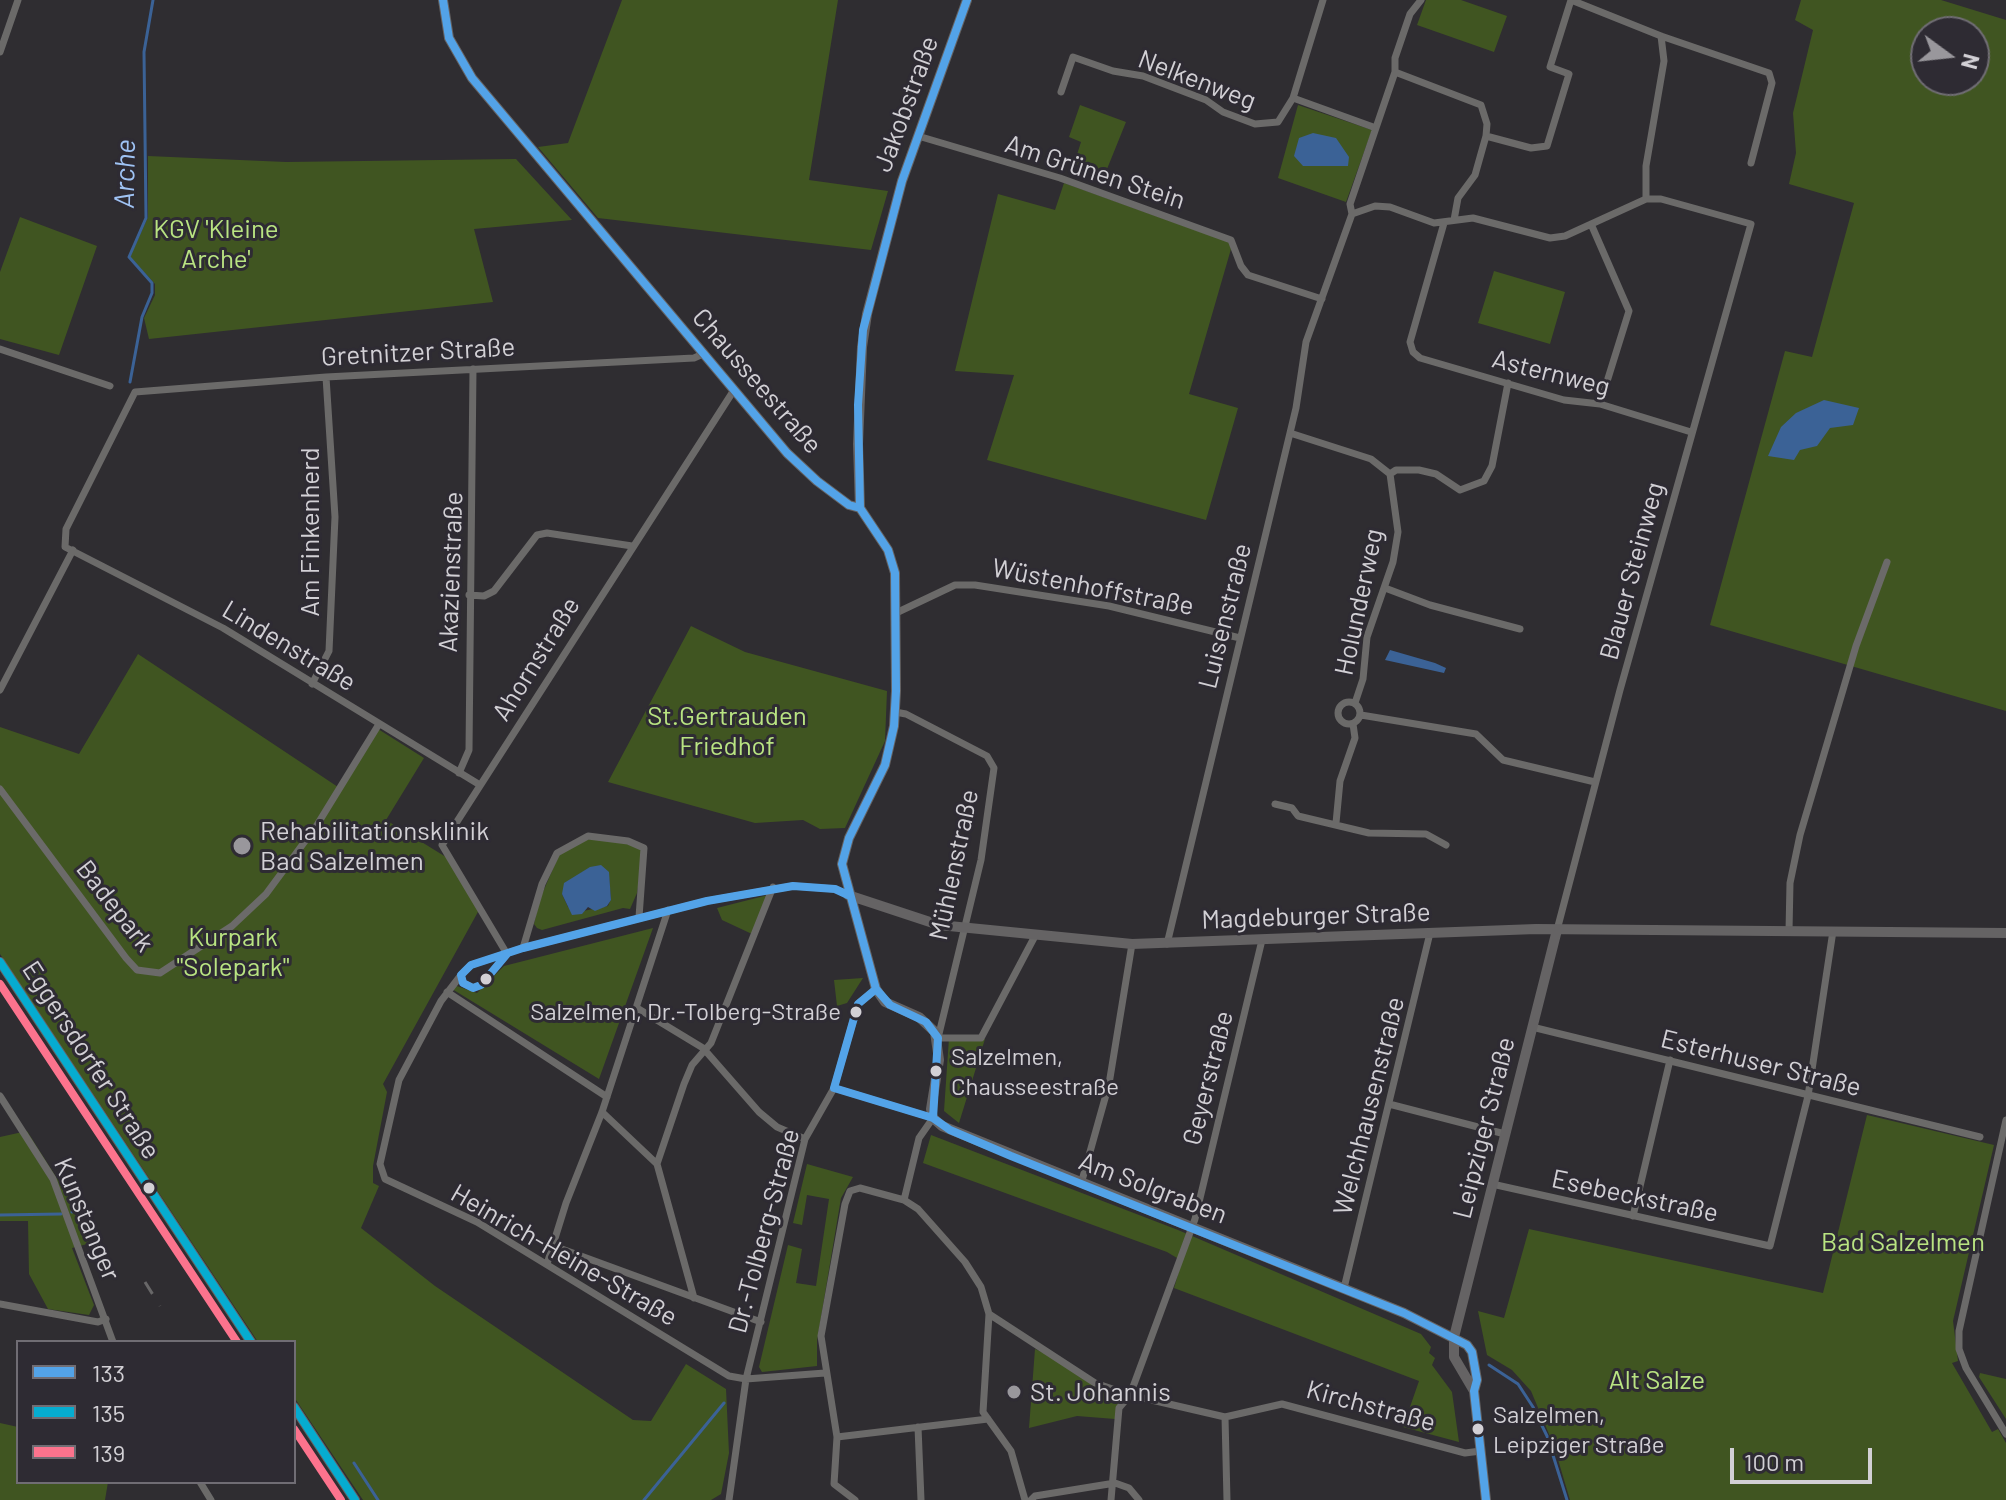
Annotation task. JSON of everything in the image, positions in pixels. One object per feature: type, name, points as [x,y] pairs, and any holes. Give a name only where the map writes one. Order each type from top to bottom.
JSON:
[{"type":"street","points":[[0,52],[18,0]]},
{"type":"street","name":"Chausseestraße","points":[[443,0],[449,38],[472,78],[703,354],[808,473],[849,505],[860,508],[892,561],[896,613],[895,712],[885,765],[844,853],[843,874],[876,989]]},
{"type":"street","name":"Jakobstraße","points":[[860,508],[858,405],[863,330],[885,238],[967,0]]},
{"type":"street","points":[[1293,98],[1323,0]]},
{"type":"street","name":"Luisenstraße","points":[[1167,944],[1290,433],[1306,342],[1352,214],[1350,204],[1395,72],[1395,58],[1410,14],[1421,0]]},
{"type":"street","points":[[1486,136],[1531,148],[1547,146],[1569,74],[1550,67],[1571,0],[1661,36],[1769,73],[1772,83],[1751,163]]},
{"type":"street","points":[[1352,214],[1375,206],[1390,207],[1444,223],[1473,218],[1550,238],[1565,236],[1646,199],[1646,166],[1664,61],[1661,36]]},
{"type":"street","name":"Nelkenweg","points":[[1061,92],[1073,57],[1113,71],[1143,76],[1206,100],[1223,112],[1255,124],[1278,122],[1293,98],[1376,128]]},
{"type":"street","points":[[1395,72],[1481,105],[1487,124],[1486,136],[1475,175],[1458,198],[1454,220]]},
{"type":"street","name":"Am Grünen Stein","points":[[918,136],[1060,178],[1231,240],[1248,275],[1322,299]]},
{"type":"street","name":"Blauer Steinweg","points":[[1557,930],[1691,432],[1751,224],[1661,199],[1646,199]]},
{"type":"street","name":"Asternweg","points":[[1444,223],[1410,342],[1413,352],[1420,358],[1564,400],[1600,404],[1691,432]]},
{"type":"street","points":[[1591,224],[1629,311],[1600,404]]},
{"type":"street","points":[[0,349],[110,386]]},
{"type":"street","name":"Gretnitzer Straße","points":[[73,550],[63,543],[66,529],[135,392],[326,377],[694,358],[703,354]]},
{"type":"street","name":"Akazienstraße","points":[[459,773],[469,750],[469,595],[475,459],[473,369]]},
{"type":"street","name":"Am Finkenherd","points":[[312,684],[329,651],[335,517],[326,377]]},
{"type":"street","points":[[1290,433],[1371,459],[1390,474],[1419,470],[1436,474],[1460,490],[1484,481],[1492,466],[1508,383]]},
{"type":"street","name":"Ahornstraße","points":[[507,954],[442,845],[734,390]]},
{"type":"street","name":"Holunderweg","points":[[1361,715],[1355,703],[1363,679],[1367,637],[1385,588],[1398,532],[1390,474]]},
{"type":"street","points":[[469,595],[484,596],[494,591],[537,535],[547,533],[632,546]]},
{"type":"street","points":[[0,690],[73,550]]},
{"type":"street","name":"Lindenstraße","points":[[73,550],[223,628],[480,785]]},
{"type":"street","points":[[1789,931],[1790,883],[1811,795],[1856,646],[1887,562]]},
{"type":"street","name":"Wüstenhoffstraße","points":[[896,613],[955,585],[1000,588],[1097,604],[1240,638]]},
{"type":"street","points":[[1385,588],[1430,605],[1520,629]]},
{"type":"street","name":"Holunderweg","points":[[1355,703],[1344,703],[1338,711],[1343,723],[1353,724],[1361,715]]},
{"type":"street","name":"Mühlenstraße","points":[[895,712],[906,714],[992,761],[981,860],[962,928],[938,1038]]},
{"type":"street","name":"Holunderweg","points":[[1361,715],[1476,734],[1503,760],[1595,782]]},
{"type":"street","name":"Badepark","points":[[0,789],[126,958],[137,970],[153,974],[171,969],[243,917],[266,894],[302,845],[379,724]]},
{"type":"street","points":[[1336,823],[1340,781],[1356,731],[1353,724]]},
{"type":"street","points":[[1275,804],[1292,808],[1298,816],[1369,833],[1426,834],[1446,845]]},
{"type":"street","points":[[523,948],[542,884],[557,853],[588,836],[628,841],[644,848],[639,917]]},
{"type":"street","points":[[657,1164],[684,1084],[703,1048],[711,1043],[773,887]]},
{"type":"street","name":"Magdeburger Straße","points":[[507,954],[477,987],[466,986],[461,975],[471,965],[523,948],[639,917],[773,887],[835,889],[926,922],[962,928],[1132,944],[1557,930],[2006,933]]},
{"type":"street","points":[[547,1264],[551,1245],[602,1112],[668,910]]},
{"type":"street","name":"Leipziger Straße","points":[[1474,1391],[1454,1357],[1454,1337],[1557,930]]},
{"type":"street","points":[[1808,1096],[1833,931]]},
{"type":"street","name":"Welchhausenstraße","points":[[1344,1288],[1430,933]]},
{"type":"street","points":[[938,1038],[981,1038],[1035,936]]},
{"type":"street","name":"Geyerstraße","points":[[1111,1500],[1115,1483],[1119,1408],[1130,1395],[1192,1226],[1262,940]]},
{"type":"street","points":[[1081,1184],[1109,1084],[1132,944]]},
{"type":"street","name":"Eggersdorfer Straße","points":[[0,962],[250,1340]]},
{"type":"street","name":"Heinrich-Heine-Straße","points":[[461,975],[447,992],[399,1080],[380,1169],[389,1182],[477,1222],[729,1376],[746,1379],[825,1373]]},
{"type":"street","points":[[876,989],[890,1005],[926,1022],[938,1038],[933,1118],[919,1138],[904,1200]]},
{"type":"street","name":"Dr.-Tolberg-Straße","points":[[729,1500],[746,1379],[805,1139],[834,1088],[858,1004],[876,989]]},
{"type":"street","points":[[447,992],[607,1097]]},
{"type":"street","points":[[637,1008],[703,1048],[759,1112],[777,1127],[805,1139]]},
{"type":"street","name":"Esterhuser Straße","points":[[1532,1027],[1980,1137]]},
{"type":"street","points":[[1633,1216],[1670,1060]]},
{"type":"street","name":"Am Solgraben","points":[[834,1088],[933,1118],[954,1132],[1344,1288],[1454,1337]]},
{"type":"street","name":"Kunstanger","points":[[0,1096],[53,1179],[112,1340]]},
{"type":"street","name":"Esebeckstraße","points":[[1492,1184],[1770,1246],[1808,1096]]},
{"type":"street","points":[[1389,1104],[1505,1134]]},
{"type":"street","points":[[602,1112],[657,1164],[694,1298]]},
{"type":"street","points":[[2006,1120],[1959,1331],[1959,1349],[1966,1368],[2006,1434]]},
{"type":"street","points":[[855,1500],[839,1492],[834,1484],[837,1437],[821,1336],[850,1191],[866,1188],[904,1200],[918,1209],[965,1262],[981,1287],[989,1314],[981,1402],[988,1419],[1011,1451],[1025,1500]]},
{"type":"street","points":[[551,1245],[761,1322]]},
{"type":"street","name":"Kunstanger","points":[[0,1304],[98,1322],[106,1319]]},
{"type":"street","name":"Kirchstraße","points":[[989,1314],[1095,1383],[1130,1395],[1225,1417],[1282,1404],[1465,1453],[1481,1451]]},
{"type":"street","name":"Leipziger Straße","points":[[1454,1337],[1472,1352],[1486,1500]]},
{"type":"street","points":[[296,1410],[355,1500]]},
{"type":"street","points":[[1225,1417],[1227,1500]]},
{"type":"street","points":[[837,1437],[988,1419]]},
{"type":"street","points":[[918,1427],[921,1500]]},
{"type":"street","points":[[1031,1500],[1035,1496],[1115,1483],[1129,1488],[1139,1500]]},
{"type":"green space","points":[[622,0],[838,0],[809,180],[888,191],[871,250],[598,218],[538,147],[568,143]]},
{"type":"green space","points":[[1426,0],[1461,0],[1507,16],[1494,52],[1417,25]]},
{"type":"green space","points":[[1801,0],[1941,0],[2006,20],[2006,711],[1710,625],[1785,351],[1812,357],[1854,203],[1789,184],[1796,153],[1793,113],[1813,30],[1795,20]]},
{"type":"green space","points":[[1080,105],[1126,122],[1105,174],[1074,164],[1081,142],[1069,137]]},
{"type":"green space","points":[[1298,105],[1372,130],[1346,202],[1278,178]]},
{"type":"green space","name":"KGV 'Kleine Arche'","points":[[148,156],[286,162],[516,159],[572,220],[474,229],[493,302],[149,339],[144,318],[155,295],[155,284],[130,257],[148,217]]},
{"type":"green space","points":[[1064,183],[1229,242],[1231,249],[1189,394],[1238,408],[1206,520],[987,460],[1014,375],[955,371],[998,194],[1055,210]]},
{"type":"green space","points":[[20,217],[97,246],[59,355],[0,339],[0,272]]},
{"type":"green space","points":[[1494,271],[1565,292],[1550,344],[1478,323]]},
{"type":"green space","name":"St.Gertrauden Friedhof","points":[[691,626],[745,652],[887,691],[885,741],[845,828],[820,829],[803,820],[755,823],[608,782]]},
{"type":"green space","name":"Kurpark \"Solepark\"","points":[[138,654],[341,789],[378,729],[424,758],[386,820],[454,862],[479,910],[383,1084],[387,1092],[373,1166],[373,1183],[379,1186],[361,1228],[435,1286],[633,1420],[651,1421],[686,1364],[726,1389],[729,1453],[721,1494],[711,1500],[363,1500],[296,1400],[296,1340],[257,1340],[0,954],[0,727],[79,754]]},
{"type":"green space","points":[[585,839],[625,842],[640,848],[643,856],[637,893],[630,909],[623,908],[542,930],[537,928],[534,924],[539,901],[559,855]],"holes":[[[582,872],[609,878],[611,899],[608,906],[583,911],[568,907],[562,894]]]},
{"type":"green space","points":[[772,894],[752,934],[722,920],[717,908]]},
{"type":"green space","points":[[653,928],[599,1079],[452,989],[454,985],[477,993],[504,966]]},
{"type":"green space","points":[[863,978],[847,1003],[837,1006],[834,980]]},
{"type":"green space","points":[[949,1038],[985,1039],[959,1123],[944,1111]]},
{"type":"green space","name":"Alt Salze","points":[[1867,1115],[1994,1145],[1953,1321],[1958,1361],[1952,1363],[1992,1432],[1998,1429],[2006,1443],[2006,1500],[1570,1500],[1554,1446],[1531,1391],[1512,1370],[1487,1355],[1478,1311],[1504,1318],[1529,1229],[1823,1293]]},
{"type":"green space","points":[[27,1131],[70,1199],[91,1243],[72,1248],[94,1305],[89,1315],[48,1309],[29,1274],[28,1221],[0,1221],[0,1137]]},
{"type":"green space","points":[[931,1135],[1178,1230],[1421,1334],[1431,1347],[1429,1353],[1435,1358],[1432,1365],[1452,1392],[1459,1442],[1403,1427],[1419,1381],[1174,1288],[1182,1261],[1167,1252],[923,1163]]},
{"type":"green space","points":[[807,1164],[853,1177],[841,1198],[817,1341],[817,1366],[762,1372],[759,1367],[788,1245],[802,1249],[796,1283],[816,1286],[829,1199],[807,1195],[802,1225],[793,1223]]},
{"type":"green space","points":[[1035,1349],[1055,1358],[1095,1387],[1123,1397],[1115,1419],[1077,1416],[1029,1428]]},
{"type":"green space","points":[[1980,1373],[2006,1379],[2006,1419],[1979,1377]]},
{"type":"green space","points":[[0,1423],[16,1427],[16,1484],[108,1484],[105,1500],[0,1500]]},
{"type":"water","points":[[1313,133],[1336,138],[1349,157],[1348,166],[1303,166],[1294,156],[1299,138]]},
{"type":"water","points":[[1824,400],[1859,408],[1853,425],[1830,428],[1817,446],[1800,450],[1794,460],[1768,456],[1781,427],[1796,413]]},
{"type":"water","points":[[1390,650],[1446,668],[1444,673],[1385,660]]},
{"type":"water","points":[[601,865],[609,872],[611,900],[607,906],[595,911],[588,907],[582,914],[572,915],[562,894],[564,883],[590,867]]},
{"type":"waterway","name":"Arche","points":[[130,382],[142,317],[152,293],[152,283],[129,257],[146,218],[144,52],[153,0]]},
{"type":"waterway","points":[[72,1212],[77,1209]]},
{"type":"waterway","points":[[0,1215],[61,1214]]},
{"type":"waterway","points":[[1489,1365],[1518,1384],[1533,1407],[1547,1436],[1567,1500]]},
{"type":"waterway","points":[[644,1500],[724,1403]]},
{"type":"waterway","points":[[354,1463],[378,1500]]},
{"type":"railway","points":[[145,1282],[160,1306]]},
{"type":"transit line","name":"133","points":[[443,0],[449,38],[472,78],[787,453],[817,481],[849,505],[860,508]]},
{"type":"transit line","name":"133","points":[[933,1118],[938,1038],[926,1022],[890,1005],[876,989],[842,864],[849,838],[885,765],[894,726],[896,691],[895,573],[888,550],[860,508],[858,405],[863,330],[902,181],[967,0]]},
{"type":"transit line","name":"133","points":[[507,954],[481,985],[473,988],[463,983],[461,975],[471,965],[523,948],[707,901],[793,886],[835,889],[848,895]]},
{"type":"transit line","name":"135","points":[[0,962],[250,1340]]},
{"type":"transit line","name":"139","points":[[0,984],[236,1340]]},
{"type":"transit line","name":"133","points":[[876,989],[858,1004],[834,1088],[933,1118],[950,1130],[1011,1156],[1404,1313],[1467,1345],[1472,1352],[1477,1380],[1474,1391],[1486,1500]]},
{"type":"transit line","name":"135","points":[[296,1410],[355,1500]]},
{"type":"transit line","name":"139","points":[[296,1432],[341,1500]]},
{"type":"place","name":"Rehabilitationsklinik Bad Salzelmen","points":[[242,846]]},
{"type":"place","name":"Salzelmen, Dr.-Tolberg-Straße","points":[[856,1012]]},
{"type":"place","name":"Salzelmen, Chausseestraße","points":[[936,1071]]},
{"type":"place","name":"St. Johannis","points":[[1014,1392]]},
{"type":"place","name":"Salzelmen, Leipziger Straße","points":[[1478,1429]]},
{"type":"park label","name":"Bad Salzelmen","points":[[1903,1242]]}]
